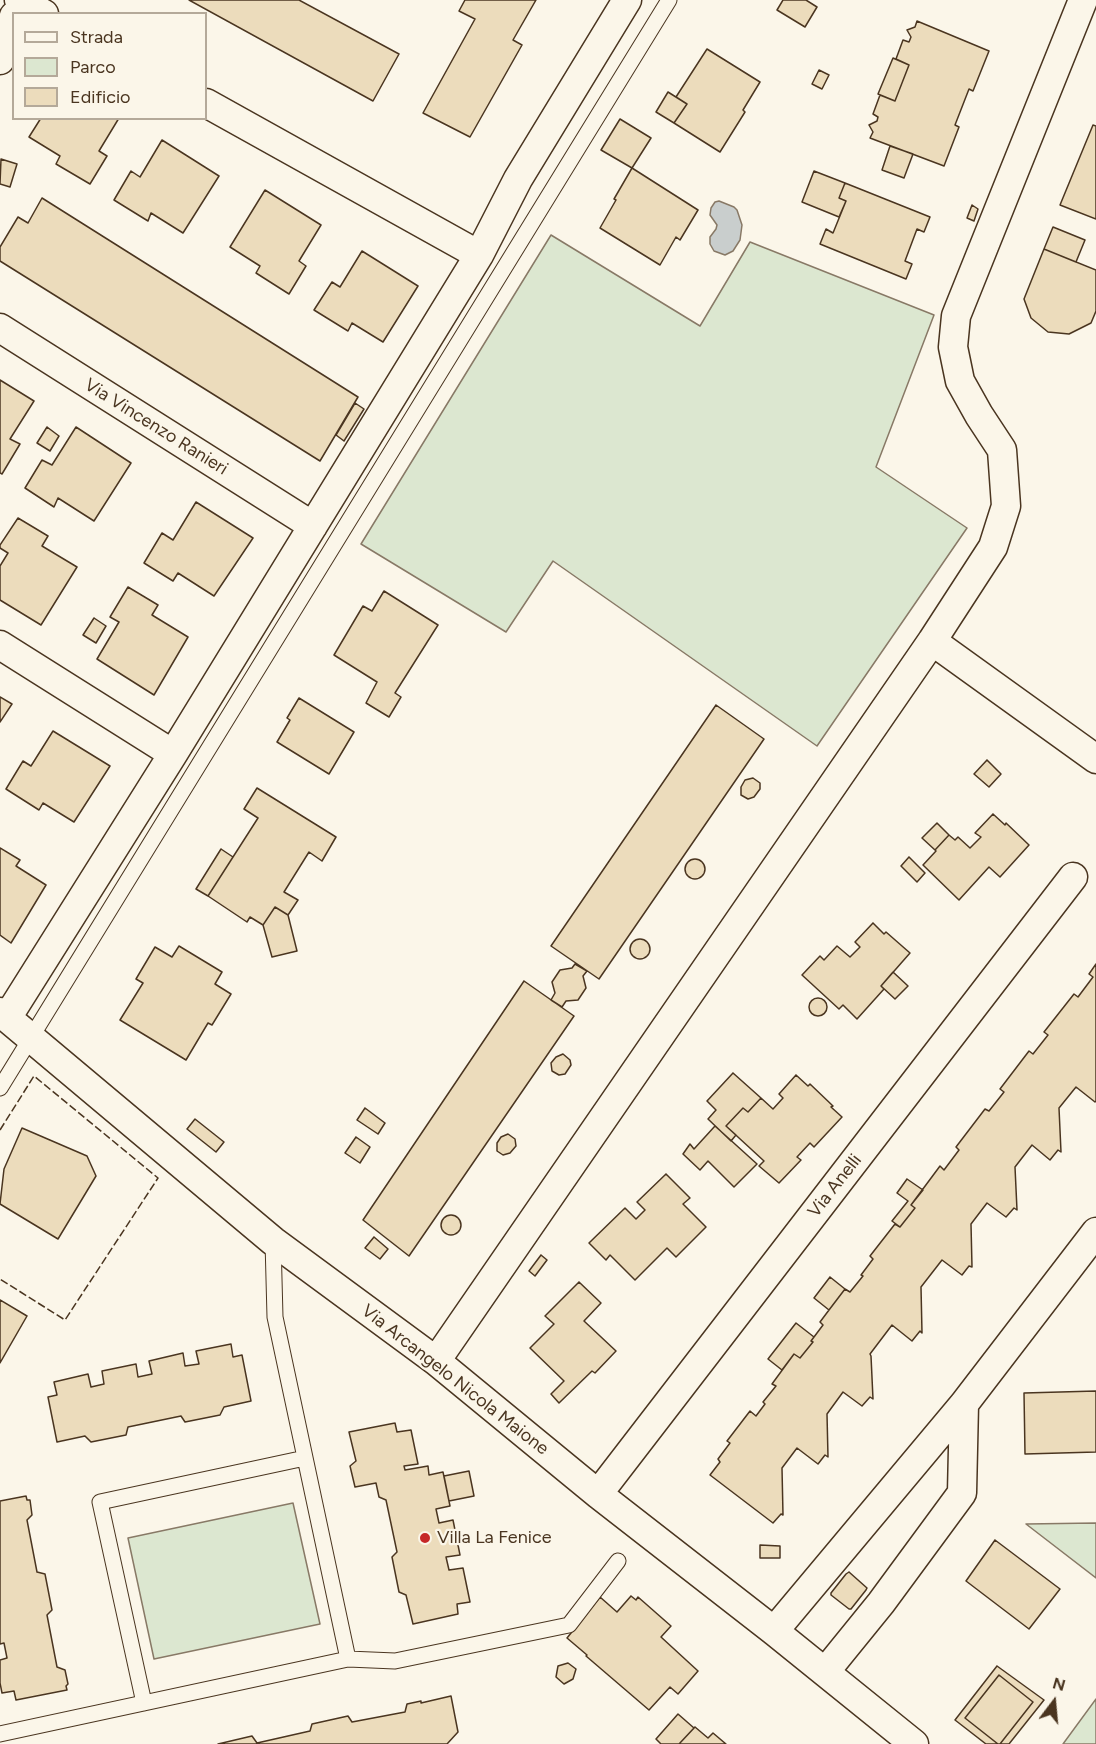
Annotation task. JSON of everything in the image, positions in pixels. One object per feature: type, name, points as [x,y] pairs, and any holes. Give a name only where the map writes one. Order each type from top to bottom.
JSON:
[{"type":"street","points":[[19,0],[40,12]]},
{"type":"street","points":[[4,1015],[173,754],[313,526],[479,255],[519,179],[627,0]]},
{"type":"street","points":[[436,1361],[932,640],[993,547],[1006,506],[1002,450],[960,381],[953,347],[956,316],[1083,0]]},
{"type":"street","points":[[0,60],[12,21]]},
{"type":"street","points":[[207,104],[479,255]]},
{"type":"street","name":"Via Vincenzo Ranieri","points":[[0,328],[313,526]]},
{"type":"street","points":[[932,640],[1096,759]]},
{"type":"street","points":[[0,645],[173,754]]},
{"type":"street","name":"Via Anelli","points":[[598,1494],[1073,877]]},
{"type":"street","name":"Via Arcangelo Nicola Maione","points":[[4,1015],[273,1241],[436,1361],[598,1494],[914,1744]]},
{"type":"street","points":[[774,1631],[964,1404],[1096,1232]]},
{"type":"street","points":[[825,1672],[881,1604],[962,1493],[964,1404]]},
{"type":"lane","points":[[0,1088],[669,0]]},
{"type":"lane","points":[[273,1241],[275,1317],[348,1659]]},
{"type":"lane","points":[[144,1703],[100,1502],[305,1458]]},
{"type":"lane","points":[[0,1734],[348,1659],[395,1661],[569,1625],[618,1561]]},
{"type":"green space","points":[[551,235],[700,326],[750,242],[934,315],[876,467],[967,528],[817,746],[553,561],[506,632],[361,544]]},
{"type":"green space","points":[[293,1503],[320,1624],[154,1659],[128,1538]]},
{"type":"green space","points":[[1096,1523],[1096,1578],[1026,1524]]},
{"type":"green space","points":[[1096,1699],[1096,1744],[1063,1744]]},
{"type":"shaded area","points":[[719,201],[737,210],[742,225],[740,240],[733,251],[725,255],[714,251],[710,244],[710,237],[717,225],[710,215],[711,208],[715,202]]},
{"type":"building","points":[[189,0],[299,0],[399,54],[373,101]]},
{"type":"building","points":[[465,0],[536,0],[513,40],[522,45],[470,137],[423,113],[475,19],[459,11]]},
{"type":"building","points":[[783,0],[806,0],[817,7],[805,27],[777,10]]},
{"type":"building","points":[[917,21],[989,51],[973,91],[969,89],[955,125],[959,127],[944,166],[870,138],[873,132],[869,125],[877,121],[878,117],[873,114],[880,95],[895,101],[909,65],[896,59],[903,40],[909,42],[911,37],[907,30],[915,27]]},
{"type":"building","points":[[707,49],[760,82],[743,110],[745,112],[720,152],[674,123],[687,104],[676,97]]},
{"type":"building","points":[[893,58],[909,65],[895,101],[878,94]]},
{"type":"building","points":[[819,70],[829,75],[822,89],[812,84]]},
{"type":"building","points":[[668,92],[687,104],[674,123],[656,112]]},
{"type":"building","points":[[620,119],[651,138],[632,168],[601,150]]},
{"type":"building","points":[[40,120],[118,120],[99,151],[107,156],[90,184],[56,164],[60,156],[29,137]]},
{"type":"building","points":[[1093,125],[1096,126],[1096,219],[1060,205]]},
{"type":"building","points":[[162,140],[219,176],[183,233],[151,213],[148,221],[114,200],[131,171],[140,177]]},
{"type":"building","points":[[890,146],[913,154],[904,178],[882,170]]},
{"type":"building","points":[[1,159],[17,164],[10,187],[0,184]]},
{"type":"building","points":[[632,168],[698,210],[680,240],[676,237],[660,265],[600,228]]},
{"type":"building","points":[[814,171],[845,183],[839,198],[846,201],[839,217],[802,202]]},
{"type":"building","points":[[845,183],[930,217],[924,232],[917,229],[905,261],[912,264],[906,279],[820,244],[826,229],[833,233],[846,201],[839,198]]},
{"type":"building","points":[[265,190],[321,225],[299,261],[306,266],[289,294],[256,273],[260,266],[230,247]]},
{"type":"building","points":[[42,198],[358,397],[320,461],[0,261],[0,247],[18,217],[28,223]]},
{"type":"building","points":[[972,205],[978,209],[974,221],[967,218]]},
{"type":"building","points":[[1053,227],[1085,240],[1076,262],[1044,249]]},
{"type":"building","points":[[1044,249],[1096,270],[1096,311],[1091,323],[1069,334],[1048,332],[1031,318],[1024,299]]},
{"type":"building","points":[[362,251],[418,286],[383,342],[352,323],[348,331],[314,310],[332,282],[340,287]]},
{"type":"building","points":[[0,380],[34,401],[10,439],[20,444],[2,474],[0,473]]},
{"type":"building","points":[[355,403],[364,409],[344,441],[336,435]]},
{"type":"building","points":[[47,427],[59,436],[50,451],[37,443]]},
{"type":"building","points":[[76,427],[131,463],[94,521],[58,498],[54,507],[25,488],[42,460],[52,465]]},
{"type":"building","points":[[196,502],[253,538],[214,596],[178,573],[173,581],[144,563],[162,533],[173,540]]},
{"type":"building","points":[[18,518],[48,536],[42,546],[77,567],[41,625],[0,600],[0,566],[8,553],[0,548],[0,545]]},
{"type":"building","points":[[128,587],[158,605],[152,615],[188,637],[154,695],[97,659],[119,622],[110,617]]},
{"type":"building","points":[[384,591],[438,625],[395,693],[401,697],[389,717],[366,703],[377,682],[334,655],[363,606],[372,611]]},
{"type":"building","points":[[94,618],[106,626],[96,643],[83,635]]},
{"type":"building","points":[[0,697],[12,704],[0,722]]},
{"type":"building","points":[[299,698],[354,732],[329,774],[277,742]]},
{"type":"building","points":[[716,705],[764,739],[599,979],[551,946]]},
{"type":"building","points":[[53,731],[110,766],[74,822],[43,803],[39,810],[6,789],[23,761],[31,766]]},
{"type":"building","points":[[987,760],[1001,774],[989,787],[974,774]]},
{"type":"building","points":[[753,778],[760,783],[760,789],[754,797],[748,799],[741,795],[741,787],[745,780]]},
{"type":"building","points":[[257,788],[336,837],[322,861],[309,852],[284,892],[298,900],[288,915],[275,907],[263,925],[250,917],[247,922],[208,896],[258,818],[244,809]]},
{"type":"building","points":[[993,814],[1029,845],[1000,877],[989,867],[959,900],[923,865],[949,835],[955,840],[958,837],[970,848],[981,837],[975,833]]},
{"type":"building","points":[[937,823],[949,835],[935,850],[922,838]]},
{"type":"building","points":[[0,848],[20,860],[16,866],[46,885],[11,943],[0,935]]},
{"type":"building","points":[[221,849],[233,857],[208,896],[196,889]]},
{"type":"building","points":[[909,857],[925,873],[917,882],[901,866]]},
{"type":"building","points":[[695,859],[702,862],[705,869],[702,876],[695,879],[688,876],[685,869],[688,862]]},
{"type":"building","points":[[275,907],[288,915],[297,951],[272,957],[263,925]]},
{"type":"building","points":[[873,923],[910,953],[881,986],[884,989],[857,1019],[843,1005],[839,1009],[802,975],[820,956],[824,960],[837,946],[850,957],[860,947],[855,942]]},
{"type":"building","points":[[640,939],[647,942],[650,949],[647,956],[640,959],[633,956],[630,949],[633,942]]},
{"type":"building","points":[[179,946],[222,972],[215,984],[231,994],[212,1025],[208,1023],[186,1060],[120,1020],[143,983],[136,979],[155,947],[172,957]]},
{"type":"building","points":[[575,964],[587,971],[583,976],[586,988],[578,1000],[566,1001],[562,1007],[551,1000],[555,993],[552,982],[560,970],[572,968]]},
{"type":"building","points":[[1096,964],[1096,1101],[1076,1087],[1059,1108],[1061,1152],[1058,1150],[1050,1160],[1032,1145],[1015,1167],[1017,1210],[1014,1208],[1006,1217],[987,1203],[971,1224],[972,1267],[969,1266],[962,1275],[942,1260],[921,1287],[922,1333],[920,1331],[912,1341],[892,1325],[870,1354],[873,1399],[870,1397],[862,1406],[843,1392],[827,1414],[828,1457],[825,1455],[818,1464],[797,1448],[782,1468],[783,1515],[781,1514],[773,1523],[710,1475],[730,1443],[727,1441],[750,1411],[756,1416],[765,1404],[763,1402],[776,1386],[772,1384],[794,1354],[800,1358],[813,1342],[811,1341],[823,1325],[820,1322],[845,1289],[850,1292],[863,1276],[861,1275],[873,1259],[870,1256],[895,1224],[900,1227],[915,1208],[911,1205],[940,1166],[944,1170],[959,1150],[956,1147],[985,1109],[989,1111],[1004,1092],[1000,1089],[1029,1051],[1033,1054],[1048,1035],[1044,1032],[1074,994],[1078,997],[1093,977],[1089,974]]},
{"type":"building","points":[[893,972],[908,986],[895,999],[881,986]]},
{"type":"building","points":[[524,981],[574,1016],[409,1256],[363,1220]]},
{"type":"building","points":[[818,998],[824,1001],[827,1007],[824,1013],[818,1016],[812,1013],[809,1007],[812,1001]]},
{"type":"building","points":[[563,1054],[570,1060],[571,1065],[565,1074],[559,1075],[552,1071],[551,1063]]},
{"type":"building","points":[[733,1073],[761,1098],[748,1112],[743,1108],[726,1126],[736,1135],[731,1141],[708,1119],[716,1110],[707,1101]]},
{"type":"building","points":[[796,1075],[808,1086],[810,1084],[842,1117],[814,1147],[810,1143],[797,1157],[801,1160],[779,1183],[759,1166],[764,1161],[726,1126],[743,1108],[748,1112],[761,1098],[773,1109],[783,1098],[779,1094]]},
{"type":"building","points":[[365,1108],[385,1123],[378,1134],[357,1120]]},
{"type":"building","points":[[195,1119],[224,1142],[216,1152],[187,1129]]},
{"type":"building","points":[[715,1126],[757,1164],[734,1187],[708,1161],[700,1170],[683,1154],[690,1144],[694,1149]]},
{"type":"building","points":[[22,1128],[87,1156],[96,1176],[58,1239],[0,1204],[4,1169]]},
{"type":"building","points":[[508,1134],[515,1139],[516,1146],[510,1153],[503,1155],[497,1151],[497,1143],[501,1137]]},
{"type":"building","points":[[356,1137],[370,1147],[360,1163],[345,1153]]},
{"type":"building","points":[[666,1174],[690,1198],[683,1204],[706,1227],[676,1257],[667,1248],[635,1280],[610,1255],[606,1260],[589,1243],[625,1208],[636,1219],[645,1210],[637,1202]]},
{"type":"building","points":[[907,1179],[923,1190],[911,1205],[915,1208],[900,1227],[892,1221],[908,1201],[897,1193]]},
{"type":"building","points":[[451,1215],[458,1218],[461,1225],[458,1232],[451,1235],[444,1232],[441,1225],[444,1218]]},
{"type":"building","points":[[374,1237],[388,1249],[380,1259],[365,1248]]},
{"type":"building","points":[[541,1255],[547,1260],[535,1276],[529,1271]]},
{"type":"building","points":[[830,1277],[845,1289],[829,1310],[814,1298]]},
{"type":"building","points":[[579,1282],[601,1303],[584,1321],[616,1351],[595,1373],[592,1371],[559,1403],[551,1394],[564,1381],[530,1348],[554,1324],[545,1316]]},
{"type":"building","points":[[0,1300],[27,1316],[0,1363]]},
{"type":"building","points":[[796,1323],[814,1337],[811,1341],[813,1342],[800,1358],[794,1354],[782,1370],[768,1359]]},
{"type":"building","points":[[231,1344],[233,1357],[242,1355],[251,1401],[224,1407],[220,1415],[185,1422],[181,1416],[128,1427],[126,1435],[91,1442],[85,1436],[57,1442],[48,1397],[57,1395],[54,1382],[88,1374],[91,1387],[104,1384],[102,1371],[136,1364],[138,1377],[152,1374],[149,1361],[183,1353],[185,1366],[199,1364],[196,1351]]},
{"type":"building","points":[[1096,1391],[1096,1452],[1025,1454],[1024,1393]]},
{"type":"building","name":"Villa La Fenice","points":[[395,1423],[397,1432],[411,1430],[418,1464],[404,1466],[405,1470],[428,1466],[429,1475],[443,1472],[450,1506],[436,1509],[439,1523],[453,1520],[460,1555],[446,1557],[449,1570],[463,1568],[470,1602],[457,1604],[458,1614],[413,1624],[406,1595],[399,1592],[392,1557],[397,1552],[386,1500],[379,1497],[376,1483],[355,1487],[350,1466],[356,1461],[349,1432]]},
{"type":"building","points":[[469,1471],[474,1496],[449,1501],[444,1476]]},
{"type":"building","points":[[26,1496],[27,1500],[30,1500],[32,1515],[27,1520],[37,1572],[45,1574],[52,1610],[47,1615],[57,1667],[65,1670],[68,1684],[67,1690],[16,1700],[14,1691],[2,1693],[0,1683],[0,1660],[7,1658],[4,1643],[0,1644],[0,1501]]},
{"type":"building","points":[[995,1540],[1060,1589],[1029,1629],[966,1581]]},
{"type":"building","points":[[760,1545],[780,1546],[780,1558],[760,1558]]},
{"type":"building","points":[[849,1572],[867,1588],[851,1609],[831,1595]]},
{"type":"building","points":[[631,1596],[636,1600],[638,1597],[671,1626],[661,1637],[698,1671],[678,1694],[670,1687],[649,1710],[567,1638],[600,1597],[617,1612]]},
{"type":"building","points":[[568,1663],[576,1669],[573,1679],[564,1684],[556,1677],[558,1666]]},
{"type":"building","points":[[997,1666],[1044,1700],[1009,1744],[1000,1744],[1033,1702],[999,1675],[965,1718],[998,1744],[986,1744],[955,1720]]},
{"type":"building","points":[[999,1675],[1033,1702],[998,1744],[965,1718]]},
{"type":"building","points":[[451,1696],[458,1732],[447,1744],[218,1744],[252,1736],[257,1743],[310,1731],[312,1724],[348,1716],[352,1722],[405,1712],[407,1704]]},
{"type":"building","points":[[678,1714],[694,1728],[679,1744],[661,1744],[656,1739]]},
{"type":"building","points":[[695,1727],[708,1738],[713,1733],[726,1744],[679,1744]]},
{"type":"fence","points":[[0,1130],[34,1076],[158,1178],[65,1320],[0,1279]]},
{"type":"place","name":"Villa La Fenice","points":[[425,1538]]}]
